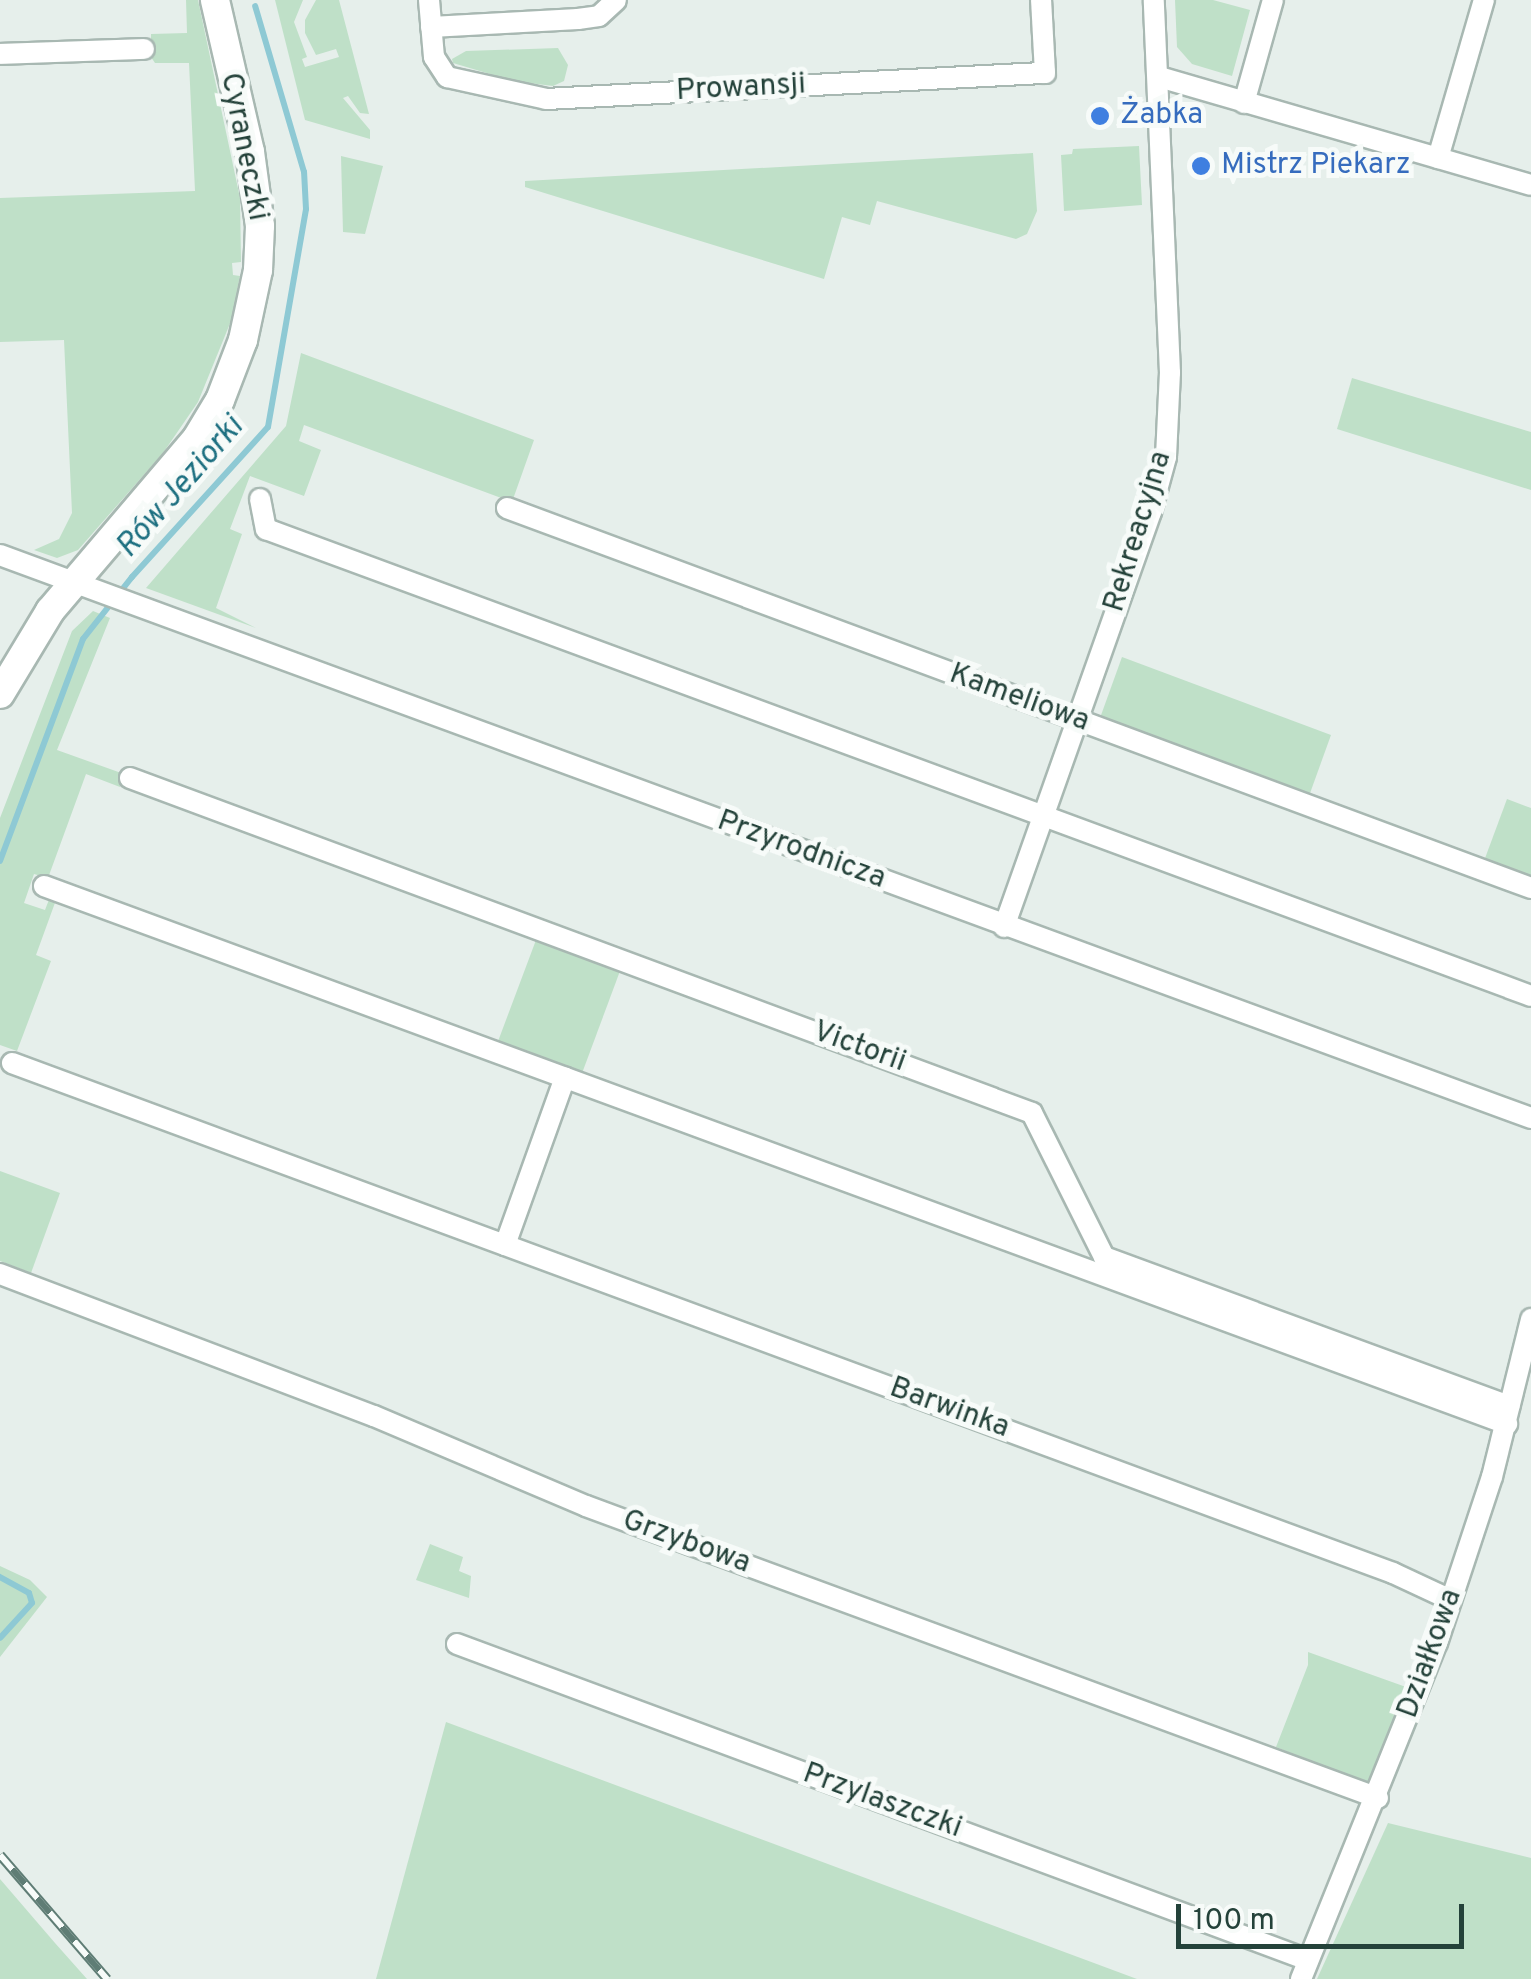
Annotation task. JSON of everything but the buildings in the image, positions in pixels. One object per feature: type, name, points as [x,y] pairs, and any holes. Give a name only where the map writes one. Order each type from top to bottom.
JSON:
[{"type":"street","name":"Cyraneczki","points":[[0,694],[24,650],[74,581],[197,438],[220,400],[252,306],[260,226],[257,190],[214,0]]},
{"type":"street","name":"Prowansji","points":[[429,0],[434,57],[447,76],[526,98],[564,99],[1045,73],[1040,0]]},
{"type":"street","points":[[430,27],[599,16],[616,0]]},
{"type":"street","name":"Rekreacyjna","points":[[1004,927],[1152,512],[1166,458],[1170,374],[1154,0]]},
{"type":"street","points":[[1244,103],[1273,0]]},
{"type":"street","points":[[1438,158],[1484,0]]},
{"type":"street","points":[[0,54],[144,48]]},
{"type":"street","points":[[1159,77],[1531,184]]},
{"type":"street","points":[[260,499],[266,530],[1531,996]]},
{"type":"street","name":"Kameliowa","points":[[506,508],[1531,888]]},
{"type":"street","name":"Przyrodnicza","points":[[0,555],[1531,1118]]},
{"type":"street","name":"Victorii","points":[[130,778],[1032,1113],[1104,1257],[1508,1415]]},
{"type":"street","points":[[44,886],[1508,1415]]},
{"type":"street","name":"Barwinka","points":[[12,1062],[1453,1593]]},
{"type":"street","points":[[505,1245],[565,1077]]},
{"type":"street","name":"Grzybowa","points":[[0,1274],[374,1416],[586,1506],[1378,1798]]},
{"type":"street","name":"Działkowa","points":[[1304,1970],[1378,1798],[1453,1593],[1508,1415],[1531,1319]]},
{"type":"street","name":"Przylaszczki","points":[[456,1644],[1304,1970]]},
{"type":"green space","points":[[186,0],[198,0],[240,198],[241,262],[232,263],[233,275],[240,276],[231,321],[198,402],[163,453],[78,550],[57,558],[34,550],[59,539],[72,513],[64,340],[0,342],[0,198],[195,191],[189,63],[155,63],[151,57],[151,34],[187,33]]},
{"type":"green space","points":[[275,0],[303,0],[294,22],[307,57],[302,59],[305,67],[339,57],[336,49],[316,55],[305,33],[305,20],[316,0],[339,0],[369,114],[360,113],[348,96],[343,98],[370,130],[370,139],[305,120]]},
{"type":"green space","points":[[1175,0],[1213,0],[1250,10],[1232,76],[1192,64],[1177,47]]},
{"type":"green space","points":[[558,48],[568,65],[564,81],[553,86],[513,81],[453,63],[452,59],[466,51]]},
{"type":"green space","points":[[1139,146],[1142,205],[1064,211],[1061,155],[1072,154],[1073,149]]},
{"type":"green space","points":[[1033,153],[1037,211],[1027,234],[1016,239],[877,201],[870,225],[842,217],[824,279],[525,187],[525,181]]},
{"type":"green space","points":[[341,156],[383,166],[365,234],[343,232]]},
{"type":"green space","points":[[301,353],[534,440],[512,502],[304,425],[299,441],[321,450],[304,496],[250,476],[230,529],[242,534],[216,608],[256,628],[146,588],[286,426]]},
{"type":"green space","points":[[1352,378],[1531,432],[1531,490],[1337,429]]},
{"type":"green space","points":[[93,611],[110,618],[57,750],[124,774],[120,787],[86,774],[48,878],[34,874],[24,903],[45,910],[50,897],[56,900],[36,955],[51,961],[17,1051],[0,1045],[0,818],[72,631]]},
{"type":"green space","points":[[1122,657],[1331,735],[1309,796],[1100,718]]},
{"type":"green space","points":[[1507,799],[1531,808],[1531,879],[1484,861]]},
{"type":"green space","points":[[536,940],[620,971],[581,1076],[497,1044]]},
{"type":"green space","points":[[0,1171],[60,1193],[31,1273],[0,1261]]},
{"type":"green space","points":[[430,1544],[463,1557],[459,1571],[471,1576],[469,1598],[416,1580]]},
{"type":"green space","points":[[0,1566],[30,1580],[47,1597],[0,1657]]},
{"type":"green space","points":[[1308,1652],[1406,1687],[1368,1785],[1276,1747],[1308,1665]]},
{"type":"green space","points":[[446,1722],[1137,1979],[376,1979]]},
{"type":"green space","points":[[1388,1823],[1531,1858],[1531,1979],[1317,1979]]},
{"type":"green space","points":[[0,1879],[55,1943],[87,1979],[0,1979]]},
{"type":"waterway","name":"Rów Jeziorki","points":[[0,861],[83,639],[132,577],[268,427],[306,209],[304,172],[255,6]]},
{"type":"waterway","name":"Rów Jeziorki","points":[[0,1577],[29,1593],[32,1603],[0,1638]]},
{"type":"railway","points":[[0,1855],[107,1979]]},
{"type":"place","name":"Żabka","points":[[1100,116]]},
{"type":"place","name":"Mistrz Piekarz","points":[[1201,166]]}]
